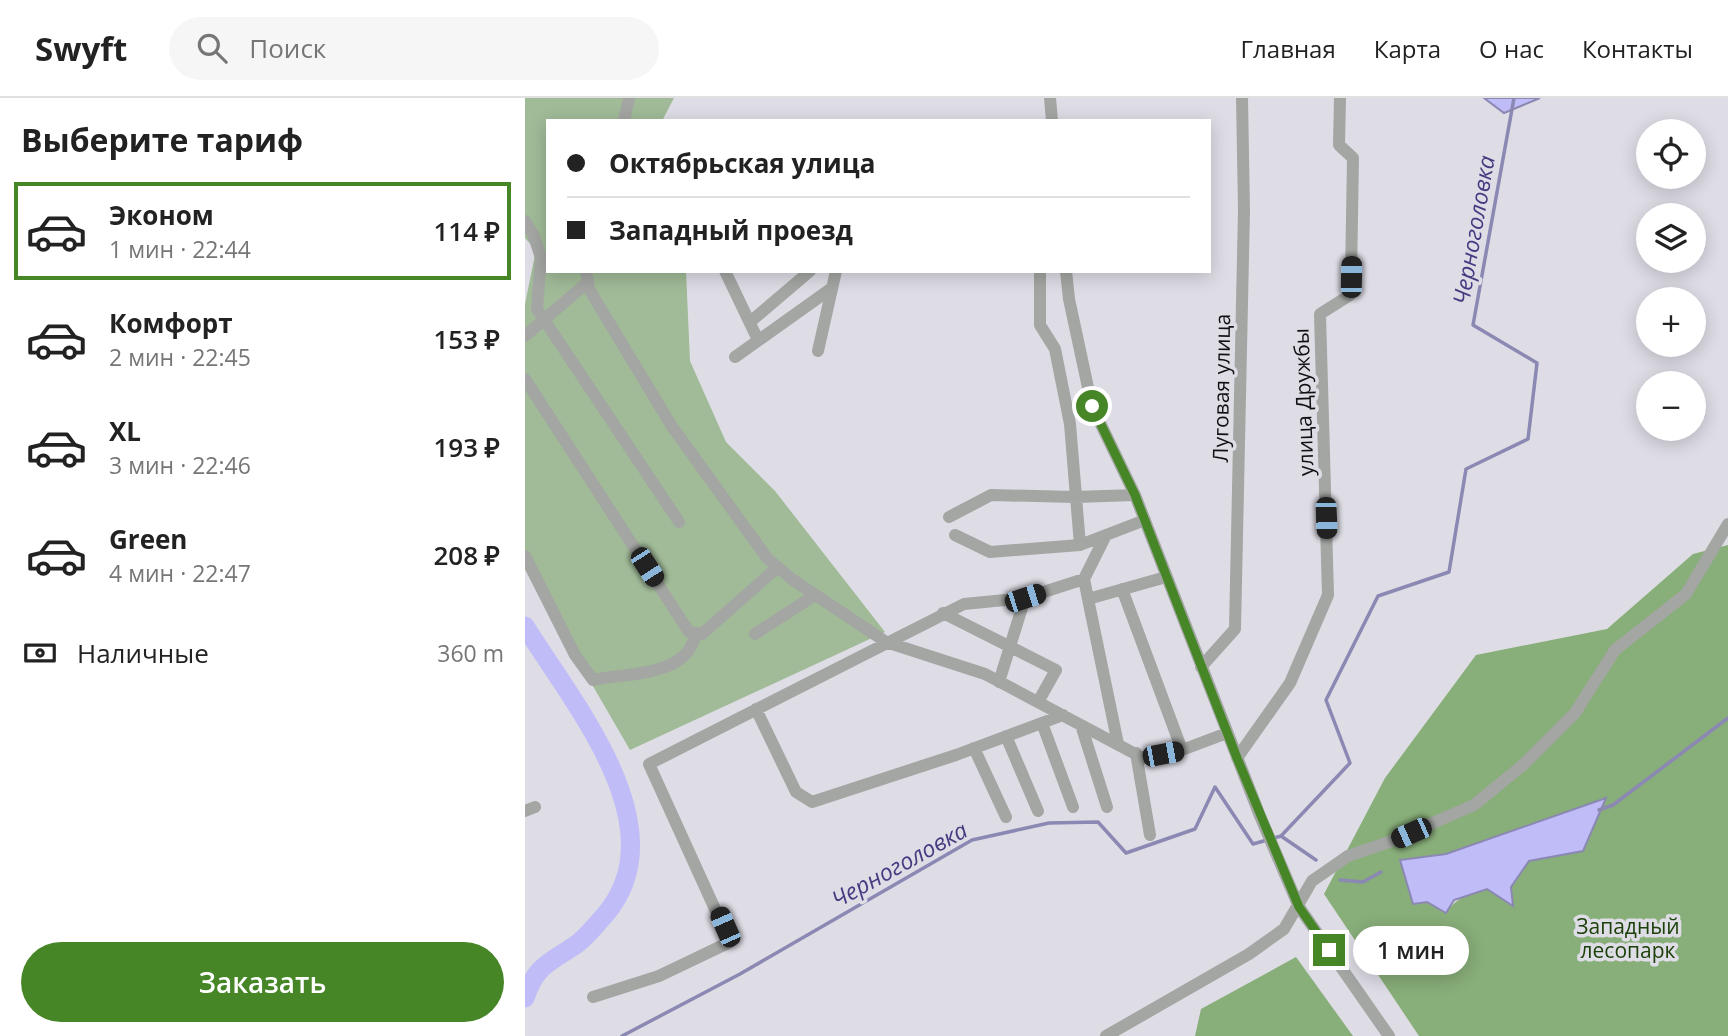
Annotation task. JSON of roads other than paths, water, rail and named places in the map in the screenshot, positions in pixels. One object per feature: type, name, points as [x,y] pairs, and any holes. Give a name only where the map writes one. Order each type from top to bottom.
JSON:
[{"type":"street","points":[[624,119],[629,98]]},
{"type":"street","points":[[1050,98],[1052,119]]},
{"type":"street","name":"Луговая улица","points":[[1201,667],[1235,629],[1244,224],[1242,98]]},
{"type":"street","name":"улица Дружбы","points":[[1237,758],[1290,683],[1328,595],[1320,314],[1350,295],[1353,158],[1339,145],[1339,98]]},
{"type":"street","points":[[525,221],[534,236],[541,258],[537,310],[679,522]]},
{"type":"street","points":[[726,273],[758,340]]},
{"type":"street","points":[[750,322],[808,273]]},
{"type":"street","points":[[818,351],[836,273]]},
{"type":"street","points":[[1040,273],[1040,325],[1055,349],[1070,424],[1080,545]]},
{"type":"street","points":[[1066,273],[1069,299],[1092,406],[1135,495],[1260,816],[1299,907],[1389,1036]]},
{"type":"street","points":[[525,336],[587,277],[671,425],[767,558],[887,642],[985,674],[1143,758],[1182,750],[1227,733]]},
{"type":"street","points":[[735,357],[832,288]]},
{"type":"street","points":[[525,379],[689,632],[702,634],[778,567]]},
{"type":"street","points":[[949,517],[991,495],[1135,495]]},
{"type":"street","points":[[955,535],[990,552],[1080,545],[1145,520]]},
{"type":"street","points":[[1106,1036],[1249,954],[1284,929],[1312,881],[1348,856],[1389,842],[1474,805],[1523,765],[1575,713],[1615,650],[1686,594],[1728,524]]},
{"type":"street","points":[[1106,535],[1084,579],[1118,744]]},
{"type":"street","points":[[525,556],[575,655],[593,680],[628,672],[657,671],[675,664],[693,646],[696,633]]},
{"type":"street","points":[[1089,599],[1167,576]]},
{"type":"street","points":[[593,997],[659,976],[730,942],[649,764],[943,612],[964,604],[1025,598],[1084,579]]},
{"type":"street","points":[[1122,589],[1182,750]]},
{"type":"street","points":[[755,635],[815,594]]},
{"type":"street","points":[[999,682],[1025,598]]},
{"type":"street","points":[[943,612],[1056,670],[1038,702]]},
{"type":"street","points":[[756,709],[796,792],[812,802],[1063,715]]},
{"type":"street","points":[[1041,723],[1073,807]]},
{"type":"street","points":[[1081,725],[1107,807]]},
{"type":"street","points":[[1006,736],[1038,811]]},
{"type":"street","points":[[974,748],[1006,817]]},
{"type":"street","points":[[1136,753],[1150,835]]},
{"type":"waterway","name":"Черноголовка","points":[[622,1036],[740,974],[972,840],[1049,823],[1098,822],[1126,853],[1195,829],[1215,787],[1253,844],[1281,836],[1350,763],[1326,700],[1378,596],[1449,572],[1466,469],[1528,439],[1537,363],[1473,325],[1514,98]]},
{"type":"waterway","points":[[525,626],[591,728],[611,766],[625,806],[631,845],[625,882],[604,916],[582,940],[538,972],[525,998]]},
{"type":"waterway","points":[[1599,810],[1613,805],[1728,718]]},
{"type":"waterway","points":[[1281,836],[1316,860]]},
{"type":"waterway","points":[[1340,880],[1363,882],[1381,872]]},
{"type":"park label","name":"Западный лесопарк","points":[[1628,938]]}]
